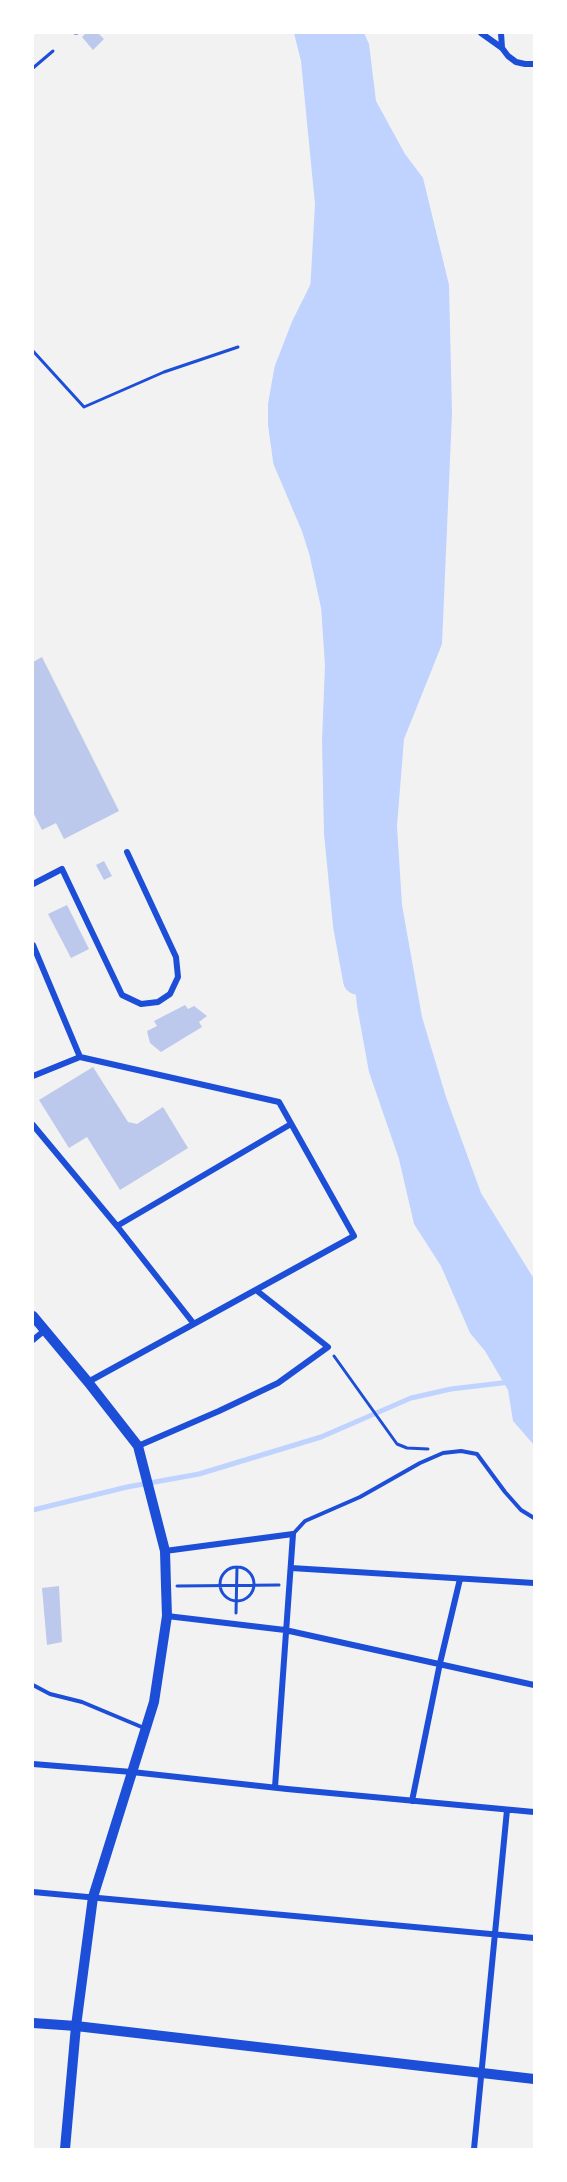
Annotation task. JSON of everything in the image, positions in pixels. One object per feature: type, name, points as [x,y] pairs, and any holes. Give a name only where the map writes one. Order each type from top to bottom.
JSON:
[{"type":"street","points":[[481,33],[502,48],[516,62],[534,64]]},
{"type":"street","points":[[501,33],[502,48]]},
{"type":"street","points":[[33,884],[62,869],[122,995],[141,1004],[158,1002],[170,994],[178,977],[176,957],[127,852]]},
{"type":"street","points":[[33,945],[35,956],[80,1057]]},
{"type":"street","points":[[33,1076],[80,1057],[279,1102],[354,1236],[88,1382]]},
{"type":"street","points":[[117,1226],[291,1124]]},
{"type":"street","points":[[33,1125],[194,1324]]},
{"type":"street","points":[[138,1446],[219,1412],[278,1383],[328,1347],[256,1290]]},
{"type":"street","points":[[33,1316],[138,1446],[165,1551],[167,1616],[154,1702],[93,1897],[76,2026],[65,2149]]},
{"type":"street","points":[[33,1340],[45,1330]]},
{"type":"street","points":[[165,1551],[293,1534],[275,1788]]},
{"type":"street","points":[[291,1568],[534,1583]]},
{"type":"street","points":[[412,1801],[460,1579]]},
{"type":"street","points":[[167,1616],[285,1630],[534,1685]]},
{"type":"street","points":[[33,1764],[534,1812]]},
{"type":"street","points":[[474,2149],[507,1810]]},
{"type":"street","points":[[33,1892],[534,1938]]},
{"type":"street","points":[[33,2023],[534,2079]]},
{"type":"lane","points":[[293,1534],[306,1521],[360,1497],[438,1455],[461,1450],[477,1454],[521,1510],[534,1518]]},
{"type":"lane","points":[[33,1685],[50,1694],[82,1702],[146,1729]]},
{"type":"path","points":[[33,68],[53,51]]},
{"type":"path","points":[[33,351],[84,407],[164,372],[238,347]]},
{"type":"path","points":[[328,1347],[397,1444],[406,1448],[433,1450],[438,1455]]},
{"type":"path","points":[[236,1624],[237,1567]]},
{"type":"path","points":[[237,1567],[251,1574],[254,1585],[247,1599],[236,1602],[226,1599],[219,1585],[222,1574],[237,1567]]},
{"type":"path","points":[[166,1586],[289,1585]]},
{"type":"water","points":[[294,33],[364,33],[369,44],[376,101],[405,154],[423,178],[449,285],[452,413],[442,644],[404,739],[397,826],[402,905],[422,1017],[446,1097],[481,1193],[534,1279],[534,1445],[513,1421],[508,1390],[485,1351],[470,1333],[441,1266],[414,1224],[399,1159],[369,1072],[357,1006],[346,889],[347,787],[342,665],[330,573],[286,438],[295,387],[307,346],[315,204],[301,61]]},
{"type":"building","points":[[86,33],[98,33],[104,39],[93,50],[82,37]]},
{"type":"building","points":[[42,657],[119,811],[64,839],[56,823],[42,830],[33,812],[33,662]]},
{"type":"building","points":[[104,861],[112,876],[104,880],[96,865]]},
{"type":"building","points":[[67,905],[89,949],[71,958],[48,914]]},
{"type":"building","points":[[185,1005],[188,1009],[194,1006],[207,1016],[199,1022],[202,1027],[161,1052],[150,1043],[147,1031],[157,1026],[154,1021]]},
{"type":"building","points":[[93,1067],[128,1122],[137,1124],[163,1107],[188,1148],[120,1190],[87,1137],[69,1148],[39,1100]]},
{"type":"building","points":[[59,1586],[62,1642],[47,1645],[42,1588]]},
{"type":"waterway","points":[[326,287],[306,327],[289,371],[283,405],[283,424],[288,460],[316,526],[336,606],[340,665],[337,741],[339,833],[348,925],[358,980]]},
{"type":"waterway","points":[[33,1510],[127,1487],[199,1474],[321,1437],[411,1398],[451,1389],[510,1382]]}]
